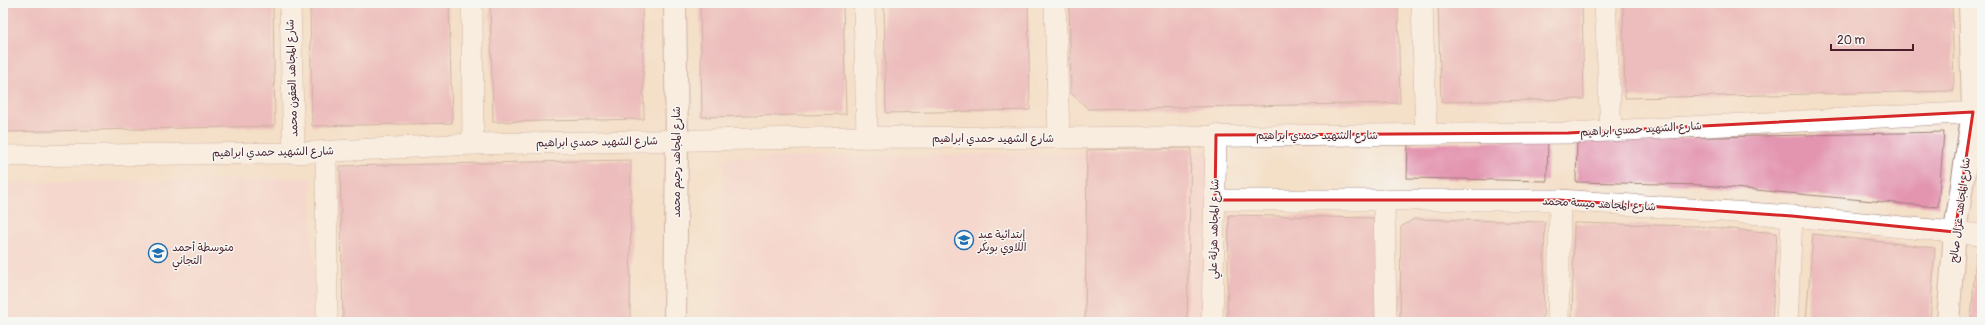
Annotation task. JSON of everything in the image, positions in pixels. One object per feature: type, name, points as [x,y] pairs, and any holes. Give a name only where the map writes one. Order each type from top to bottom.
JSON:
[{"type":"street","name":"شارع المجاهد العقون محمد","points":[[290,3],[294,153]]},
{"type":"street","points":[[472,3],[473,144]]},
{"type":"street","name":"شارع المجاهد رحيم محمد","points":[[675,3],[677,141],[675,322]]},
{"type":"street","points":[[864,3],[867,137]]},
{"type":"street","points":[[1055,3],[1059,138]]},
{"type":"street","points":[[1422,3],[1426,134]]},
{"type":"street","points":[[1606,3],[1611,131]]},
{"type":"street","name":"شارع المجاهد غزال صالح","points":[[1948,322],[1955,232],[1977,112],[1970,3]]},
{"type":"street","name":"شارع الشهيد حمدي ابراهيم","points":[[3,156],[294,153],[473,144],[867,137],[1059,138],[1611,131],[1977,112]]},
{"type":"street","name":"شارع المجاهد هزلة علي","points":[[1212,322],[1216,135]]},
{"type":"street","points":[[326,152],[327,322]]},
{"type":"street","name":"شارع المجاهد ميسة محمد","points":[[1215,200],[1560,200],[1792,216],[1982,235]]},
{"type":"street","points":[[1384,200],[1386,322]]},
{"type":"street","points":[[1558,322],[1560,200]]},
{"type":"street","points":[[1786,322],[1792,216]]},
{"type":"highlighted area","points":[[1973,112],[1955,232],[1792,216],[1560,200],[1215,200],[1216,135],[1568,133]]},
{"type":"shaded area","name":"إبتدائية عبد اللاوي بوبكر","points":[[1212,151],[1200,322],[718,322],[724,158]]},
{"type":"shaded area","name":"متوسطة أحمد التجاني","points":[[311,178],[314,322],[3,322],[3,183]]},
{"type":"building","points":[[3,3],[273,3],[275,126],[3,132]]},
{"type":"building","points":[[310,3],[449,3],[452,123],[312,126]]},
{"type":"building","points":[[490,3],[642,3],[644,119],[493,122]]},
{"type":"building","points":[[700,3],[843,3],[846,114],[702,117]]},
{"type":"building","points":[[884,3],[1028,3],[1030,110],[886,113]]},
{"type":"building","points":[[1069,3],[1398,3],[1400,103],[1088,109],[1071,93]]},
{"type":"building","points":[[1438,3],[1582,3],[1584,99],[1441,102]]},
{"type":"building","points":[[1623,3],[1952,3],[1954,91],[1625,98]]},
{"type":"building","points":[[1944,132],[1938,207],[1702,185],[1576,182],[1577,140]]},
{"type":"building","points":[[1548,140],[1547,181],[1407,178],[1408,144]]},
{"type":"building","points":[[1191,148],[1187,322],[1085,322],[1087,150]]},
{"type":"building","points":[[631,160],[630,322],[343,322],[340,166]]},
{"type":"building","points":[[1229,215],[1374,218],[1376,277],[1375,322],[1227,322]]},
{"type":"building","points":[[1414,219],[1545,222],[1543,322],[1400,322],[1401,227]]},
{"type":"building","points":[[1574,223],[1696,226],[1777,233],[1772,322],[1572,322]]},
{"type":"building","points":[[1813,234],[1935,248],[1930,322],[1806,322]]},
{"type":"building","points":[[1976,253],[1982,254],[1982,322],[1971,322]]},
{"type":"place","name":"إبتدائية عبد اللاوي بوبكر","points":[[964,240]]},
{"type":"place","name":"متوسطة أحمد التجاني","points":[[158,253]]}]
